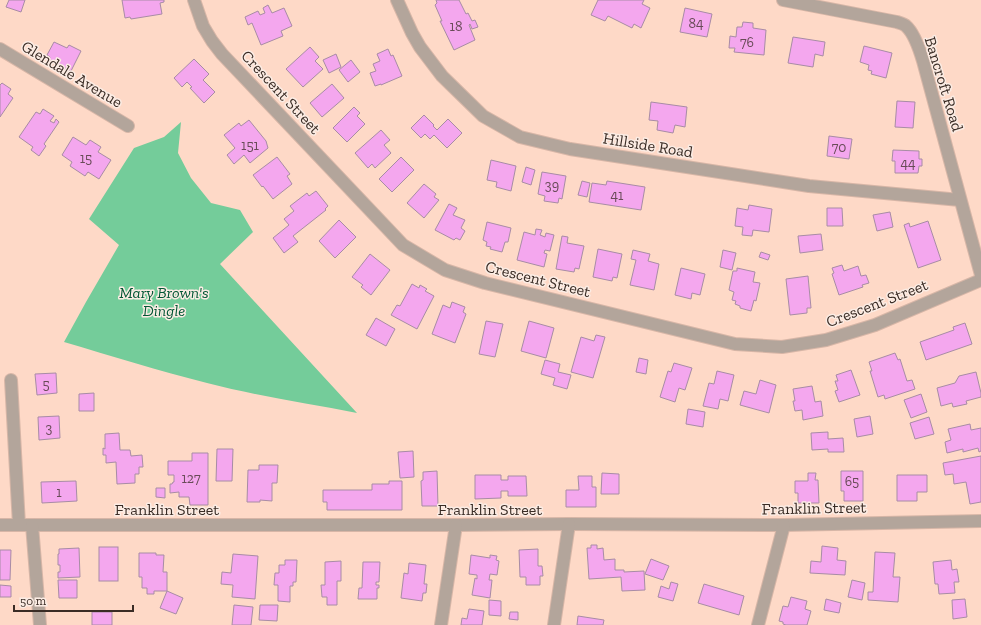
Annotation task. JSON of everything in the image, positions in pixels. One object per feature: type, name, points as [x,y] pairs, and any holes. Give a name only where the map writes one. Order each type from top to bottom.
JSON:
[{"type":"street","name":"Crescent Street","points":[[194,0],[203,26],[222,54],[403,245],[445,270],[485,283],[735,344],[782,347],[826,340],[875,324],[981,280]]},
{"type":"street","name":"Hillside Road","points":[[397,0],[420,47],[442,76],[482,116],[520,136],[570,149],[801,184],[960,200]]},
{"type":"street","name":"Bancroft Road","points":[[783,0],[897,22],[906,26],[918,46],[923,61],[981,275]]},
{"type":"street","name":"Glendale Avenue","points":[[0,49],[128,126]]},
{"type":"street","points":[[11,380],[19,525]]},
{"type":"street","name":"Franklin Street","points":[[0,525],[784,525],[981,521]]},
{"type":"street","points":[[554,625],[569,524]]},
{"type":"street","points":[[32,525],[40,625]]},
{"type":"street","points":[[441,625],[456,525]]},
{"type":"street","points":[[758,625],[784,525]]},
{"type":"green space","name":"Mary Brown's Dingle","points":[[181,122],[178,153],[191,178],[211,203],[240,210],[253,232],[220,264],[357,413],[226,388],[171,374],[64,342],[119,245],[89,219],[134,148],[164,137]]},
{"type":"building","points":[[9,0],[25,0],[21,12],[6,7]]},
{"type":"building","points":[[122,0],[164,0],[164,2],[160,3],[162,14],[131,19],[130,17],[125,18]]},
{"type":"building","points":[[436,0],[459,0],[466,14],[468,13],[472,21],[475,20],[478,27],[472,29],[470,24],[469,25],[475,40],[454,50],[440,21],[442,21],[435,5],[437,3]]},
{"type":"building","points":[[598,0],[644,0],[642,4],[650,8],[641,28],[634,24],[632,28],[608,16],[605,21],[591,15]]},
{"type":"building","points":[[268,5],[272,13],[284,8],[292,26],[281,31],[283,36],[261,45],[252,23],[248,25],[245,17],[258,11],[260,15],[265,13],[263,8]]},
{"type":"building","points":[[685,8],[712,14],[707,37],[680,32]]},
{"type":"building","points":[[743,22],[753,23],[753,28],[766,30],[764,55],[734,52],[735,48],[729,48],[730,36],[736,37],[737,27],[742,27]]},
{"type":"building","points":[[793,37],[825,42],[823,56],[815,54],[813,67],[788,63]]},
{"type":"building","points":[[54,42],[67,48],[69,45],[81,51],[71,71],[49,60],[50,57],[47,55]]},
{"type":"building","points":[[864,46],[892,53],[886,78],[871,74],[872,71],[868,70],[869,65],[860,62]]},
{"type":"building","points":[[310,47],[319,57],[315,61],[323,69],[303,87],[286,69]]},
{"type":"building","points":[[388,49],[391,56],[393,55],[402,76],[375,86],[370,73],[376,71],[373,64],[380,61],[377,54]]},
{"type":"building","points":[[336,54],[341,67],[329,73],[323,60]]},
{"type":"building","points":[[194,59],[209,74],[203,80],[215,92],[204,103],[190,88],[192,87],[187,82],[182,87],[174,78]]},
{"type":"building","points":[[351,60],[360,72],[348,82],[339,70]]},
{"type":"building","points":[[2,83],[11,89],[8,94],[13,98],[0,117],[0,85]]},
{"type":"building","points":[[332,84],[344,98],[322,117],[310,103]]},
{"type":"building","points":[[897,101],[915,102],[913,128],[895,127]]},
{"type":"building","points":[[651,102],[687,107],[685,127],[675,125],[673,133],[657,130],[658,121],[649,120]]},
{"type":"building","points":[[354,107],[360,113],[357,116],[365,124],[347,142],[333,128]]},
{"type":"building","points":[[43,109],[54,116],[50,121],[54,123],[56,119],[59,122],[44,144],[46,146],[39,156],[31,150],[33,147],[19,137],[36,112],[40,114]]},
{"type":"building","points":[[424,115],[437,130],[448,119],[462,133],[447,148],[434,135],[430,139],[425,134],[421,138],[411,128]]},
{"type":"building","points":[[249,120],[266,141],[268,148],[250,163],[244,155],[234,164],[227,155],[235,148],[224,135],[239,123],[241,126]]},
{"type":"building","points":[[381,130],[390,140],[384,145],[391,153],[375,168],[372,164],[368,168],[355,153]]},
{"type":"building","points":[[829,136],[852,139],[849,159],[827,156]]},
{"type":"building","points":[[73,137],[86,145],[90,140],[101,147],[98,152],[111,160],[99,179],[88,172],[85,176],[70,166],[72,162],[62,155]]},
{"type":"building","points":[[893,150],[919,151],[919,159],[922,159],[922,166],[919,166],[918,173],[895,173],[895,161],[892,161]]},
{"type":"building","points":[[277,157],[290,174],[287,176],[292,184],[273,199],[253,175]]},
{"type":"building","points":[[401,157],[414,170],[392,192],[379,179]]},
{"type":"building","points":[[491,160],[516,166],[511,191],[496,187],[497,182],[487,180]]},
{"type":"building","points":[[526,167],[535,170],[531,185],[522,182]]},
{"type":"building","points":[[542,172],[566,176],[562,199],[559,198],[558,203],[544,201],[545,196],[538,194]]},
{"type":"building","points":[[582,181],[590,183],[587,197],[578,195]]},
{"type":"building","points":[[607,181],[645,187],[641,210],[589,202],[592,183],[606,185]]},
{"type":"building","points":[[424,184],[436,194],[434,197],[439,200],[424,218],[407,203]]},
{"type":"building","points":[[316,191],[328,206],[325,209],[326,210],[293,236],[298,242],[284,253],[273,238],[289,225],[284,219],[294,211],[290,206],[307,193],[309,196]]},
{"type":"building","points":[[449,204],[457,208],[453,215],[465,220],[461,228],[465,231],[460,240],[456,238],[454,240],[435,230]]},
{"type":"building","points":[[749,205],[772,209],[769,232],[753,230],[752,236],[742,235],[743,227],[735,226],[737,208],[748,210]]},
{"type":"building","points":[[827,208],[842,208],[843,226],[827,226]]},
{"type":"building","points":[[890,212],[893,227],[877,231],[873,215]]},
{"type":"building","points":[[339,220],[356,237],[335,258],[319,241]]},
{"type":"building","points":[[928,221],[941,260],[918,268],[904,225],[909,223],[910,227]]},
{"type":"building","points":[[487,222],[511,228],[508,242],[505,242],[502,252],[490,249],[491,247],[486,246],[487,242],[483,240]]},
{"type":"building","points":[[536,229],[542,230],[540,235],[545,237],[546,233],[554,235],[550,251],[545,250],[544,253],[547,254],[544,267],[517,260],[524,232],[535,235]]},
{"type":"building","points":[[821,234],[823,250],[800,253],[798,236]]},
{"type":"building","points":[[562,236],[568,237],[567,243],[584,246],[579,269],[575,268],[574,272],[556,269]]},
{"type":"building","points":[[598,249],[622,254],[617,278],[613,277],[612,281],[593,277]]},
{"type":"building","points":[[633,250],[650,254],[648,261],[659,264],[654,290],[630,285],[636,260],[631,259]]},
{"type":"building","points":[[723,250],[736,253],[732,270],[720,267]]},
{"type":"building","points":[[761,252],[770,255],[768,260],[759,257]]},
{"type":"building","points":[[370,254],[390,270],[371,295],[361,287],[363,285],[352,277]]},
{"type":"building","points":[[842,265],[844,271],[858,266],[861,276],[866,275],[869,283],[862,285],[863,287],[839,295],[832,274],[834,273],[832,268]]},
{"type":"building","points":[[681,268],[705,274],[700,295],[692,293],[691,299],[675,295]]},
{"type":"building","points":[[737,268],[755,272],[753,282],[760,283],[756,301],[754,300],[751,311],[740,308],[740,306],[735,304],[736,301],[732,300],[734,292],[729,290],[733,271],[737,271]]},
{"type":"building","points":[[808,276],[811,308],[807,308],[807,313],[790,315],[786,279]]},
{"type":"building","points":[[412,284],[419,288],[420,285],[427,289],[425,291],[434,296],[417,329],[391,315],[397,305],[400,306]]},
{"type":"building","points":[[452,302],[465,307],[463,312],[466,314],[455,343],[432,334],[443,305],[450,308]]},
{"type":"building","points":[[376,318],[395,329],[386,346],[366,335]]},
{"type":"building","points":[[486,321],[503,324],[495,357],[479,354]]},
{"type":"building","points":[[529,321],[554,328],[546,358],[521,351]]},
{"type":"building","points":[[965,323],[972,344],[926,360],[920,342],[954,330],[953,327]]},
{"type":"building","points":[[596,335],[605,337],[593,378],[571,372],[581,337],[594,341]]},
{"type":"building","points":[[895,353],[898,360],[900,359],[907,381],[912,380],[915,389],[885,399],[884,395],[878,397],[870,371],[872,371],[869,362]]},
{"type":"building","points":[[639,358],[648,360],[646,374],[636,372]]},
{"type":"building","points":[[545,360],[560,364],[558,372],[571,375],[567,389],[553,385],[555,378],[541,374]]},
{"type":"building","points":[[674,363],[692,368],[685,390],[679,388],[675,402],[660,397],[668,371],[671,372]]},
{"type":"building","points":[[851,370],[860,395],[839,402],[835,391],[838,390],[835,381],[838,381],[836,375]]},
{"type":"building","points":[[717,371],[734,375],[728,401],[720,399],[718,409],[703,406],[709,383],[714,384]]},
{"type":"building","points":[[976,372],[981,397],[966,401],[967,404],[953,407],[952,403],[941,406],[937,388],[955,383],[959,376]]},
{"type":"building","points":[[56,373],[57,393],[37,395],[35,374]]},
{"type":"building","points":[[760,380],[776,385],[769,413],[740,405],[744,391],[756,394]]},
{"type":"building","points":[[812,386],[815,402],[821,401],[823,416],[803,420],[802,410],[795,411],[793,389]]},
{"type":"building","points":[[94,393],[94,411],[79,411],[79,394]]},
{"type":"building","points":[[921,394],[927,412],[911,418],[904,400]]},
{"type":"building","points":[[688,409],[705,412],[703,427],[686,424]]},
{"type":"building","points":[[59,416],[60,438],[39,440],[38,417]]},
{"type":"building","points":[[870,416],[873,434],[857,437],[854,419]]},
{"type":"building","points":[[929,417],[934,434],[915,439],[910,423]]},
{"type":"building","points":[[970,424],[971,430],[981,428],[981,451],[979,452],[978,448],[963,452],[963,449],[947,453],[945,442],[951,440],[948,429]]},
{"type":"building","points":[[828,432],[828,439],[843,438],[844,452],[828,452],[828,449],[812,450],[811,433]]},
{"type":"building","points":[[119,433],[120,450],[130,450],[131,456],[142,455],[143,467],[139,467],[139,474],[135,474],[135,483],[117,484],[116,462],[106,463],[106,455],[103,455],[103,448],[105,449],[105,434]]},
{"type":"building","points":[[217,449],[233,449],[232,481],[216,481]]},
{"type":"building","points":[[413,451],[414,477],[400,478],[398,452]]},
{"type":"building","points":[[192,453],[208,453],[208,505],[190,505],[189,497],[179,497],[179,492],[170,493],[170,484],[174,482],[174,475],[168,475],[168,461],[192,461]]},
{"type":"building","points":[[981,456],[981,502],[970,504],[966,482],[954,484],[953,474],[945,475],[943,463]]},
{"type":"building","points":[[259,465],[278,465],[277,483],[272,483],[272,501],[260,500],[260,502],[247,502],[248,470],[259,470]]},
{"type":"building","points":[[437,471],[438,506],[422,506],[421,481],[423,480],[423,472]]},
{"type":"building","points":[[841,471],[863,471],[863,501],[844,501],[844,491],[841,491]]},
{"type":"building","points":[[602,473],[619,474],[619,494],[601,494]]},
{"type":"building","points":[[808,473],[816,473],[815,480],[818,480],[819,503],[798,503],[798,493],[795,493],[795,481],[808,481]]},
{"type":"building","points":[[475,475],[501,475],[501,480],[508,480],[508,476],[526,476],[527,496],[508,496],[508,491],[501,491],[501,498],[475,499]]},
{"type":"building","points":[[897,475],[927,475],[927,492],[917,492],[917,501],[897,501]]},
{"type":"building","points":[[578,476],[592,476],[592,487],[596,487],[596,507],[566,507],[566,490],[579,490]]},
{"type":"building","points":[[76,481],[77,501],[42,503],[41,482]]},
{"type":"building","points":[[389,481],[402,481],[402,510],[327,510],[327,502],[323,502],[323,490],[372,490],[372,484],[389,484]]},
{"type":"building","points":[[156,488],[165,488],[165,498],[156,497]]},
{"type":"building","points":[[591,545],[597,545],[597,549],[603,548],[604,560],[615,559],[615,570],[624,570],[624,572],[644,571],[645,590],[622,591],[621,577],[589,579],[587,548],[591,548]]},
{"type":"building","points":[[822,546],[838,548],[837,560],[846,561],[845,575],[810,573],[811,561],[821,562]]},
{"type":"building","points":[[99,547],[118,547],[118,581],[99,581]]},
{"type":"building","points":[[79,548],[80,577],[58,578],[58,572],[60,572],[60,565],[58,565],[59,549]]},
{"type":"building","points":[[538,549],[538,566],[542,566],[543,576],[540,576],[540,585],[526,585],[526,577],[520,577],[519,550]]},
{"type":"building","points":[[0,550],[11,550],[10,580],[0,580]]},
{"type":"building","points":[[875,552],[895,553],[893,577],[900,577],[898,602],[868,600],[868,592],[873,592]]},
{"type":"building","points":[[139,553],[156,553],[156,555],[164,555],[163,572],[167,572],[167,591],[154,591],[154,594],[147,594],[147,588],[142,588],[142,577],[139,577]]},
{"type":"building","points":[[233,554],[258,556],[255,599],[232,597],[233,585],[221,584],[222,572],[231,573]]},
{"type":"building","points":[[471,555],[490,558],[490,555],[497,556],[496,560],[499,561],[497,575],[490,574],[489,580],[492,580],[490,598],[472,595],[475,578],[477,579],[477,575],[469,574]]},
{"type":"building","points":[[651,559],[669,566],[663,580],[645,574]]},
{"type":"building","points":[[285,560],[297,560],[296,582],[293,582],[293,586],[290,586],[290,602],[278,601],[278,585],[274,585],[275,573],[279,573],[279,565],[285,565]]},
{"type":"building","points":[[951,560],[952,570],[957,569],[959,582],[954,582],[955,593],[939,594],[938,584],[935,584],[933,562]]},
{"type":"building","points":[[341,561],[341,581],[337,581],[337,605],[327,605],[327,597],[322,597],[321,585],[325,585],[325,562]]},
{"type":"building","points":[[363,562],[380,562],[379,582],[376,582],[376,585],[379,585],[379,588],[377,588],[377,599],[358,599],[359,588],[362,588]]},
{"type":"building","points":[[409,563],[426,565],[424,584],[427,584],[426,593],[423,593],[422,601],[401,598],[404,573],[408,574]]},
{"type":"building","points":[[58,580],[77,580],[77,598],[59,598]]},
{"type":"building","points":[[852,580],[865,583],[862,600],[848,597]]},
{"type":"building","points":[[671,582],[678,584],[673,601],[658,597],[661,586],[669,589]]},
{"type":"building","points":[[704,584],[744,596],[739,615],[698,603]]},
{"type":"building","points":[[0,585],[11,586],[11,597],[0,597]]},
{"type":"building","points":[[167,591],[183,598],[176,614],[160,608]]},
{"type":"building","points":[[791,597],[807,601],[805,609],[811,611],[807,625],[786,625],[779,621],[783,606],[788,607]]},
{"type":"building","points":[[826,599],[841,603],[839,613],[824,610]]},
{"type":"building","points":[[965,599],[967,617],[953,619],[952,600]]},
{"type":"building","points":[[489,600],[501,601],[501,616],[489,615]]},
{"type":"building","points":[[234,605],[253,607],[251,625],[232,625]]},
{"type":"building","points":[[260,605],[278,605],[277,621],[259,620]]},
{"type":"building","points":[[469,609],[484,611],[482,625],[461,625],[462,618],[467,619]]},
{"type":"building","points":[[92,612],[112,612],[112,625],[92,625]]},
{"type":"building","points":[[510,612],[518,612],[518,620],[509,619]]},
{"type":"building","points":[[578,616],[604,620],[603,625],[577,625]]}]
